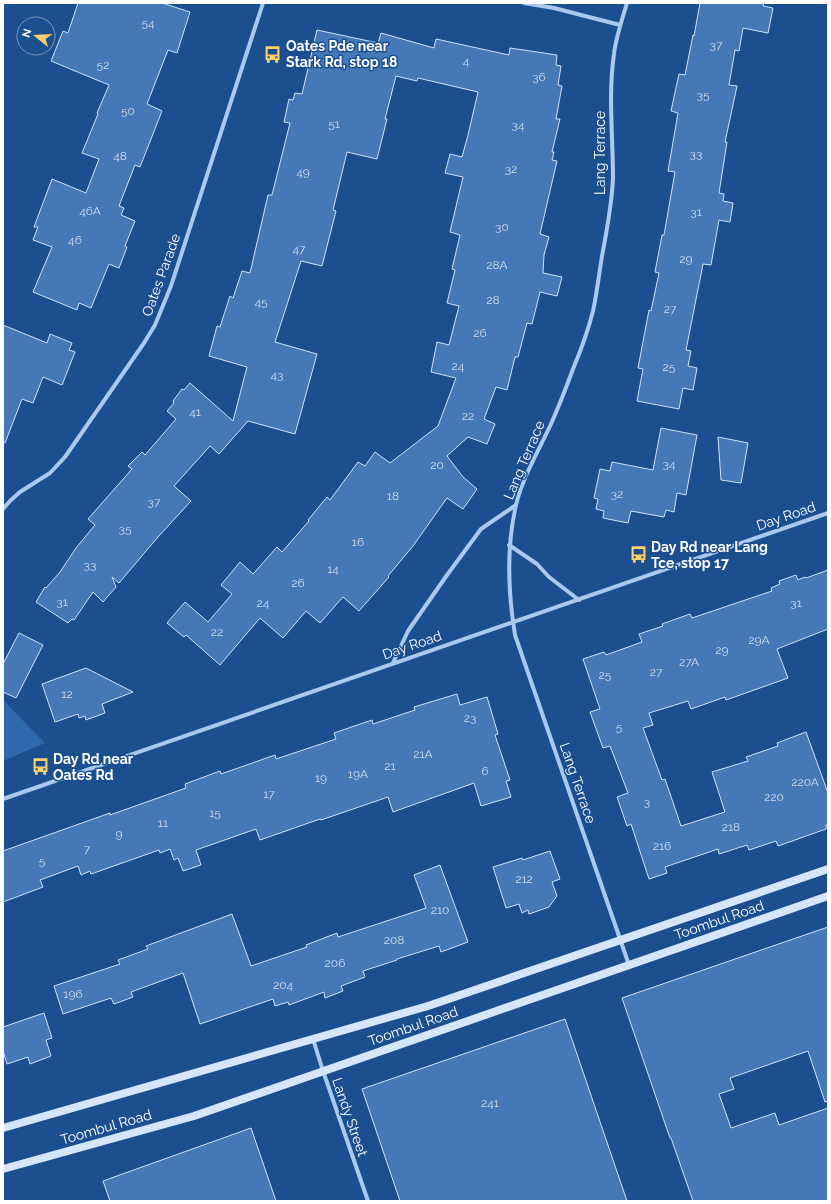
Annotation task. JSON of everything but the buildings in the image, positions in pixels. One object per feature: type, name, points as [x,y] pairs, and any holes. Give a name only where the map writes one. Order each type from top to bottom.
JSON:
[{"type":"main road","name":"Toombul Road","points":[[3,1128],[428,1006],[828,869]]},
{"type":"main road","name":"Toombul Road","points":[[3,1169],[194,1116],[828,896]]},
{"type":"street","name":"Oates Parade","points":[[3,509],[20,492],[50,473],[65,457],[144,344],[155,325],[171,286],[263,3]]},
{"type":"street","points":[[524,3],[554,8],[620,25]]},
{"type":"street","name":"Lang Terrace","points":[[627,3],[620,25],[614,53],[611,107],[613,179],[610,209],[593,310],[585,340],[562,400],[531,465],[516,505],[509,546],[508,566],[515,635],[629,965]]},
{"type":"street","points":[[393,663],[408,631],[480,529],[516,505]]},
{"type":"street","name":"Day Road","points":[[3,799],[828,513]]},
{"type":"street","points":[[509,546],[537,564],[549,577],[579,600]]},
{"type":"street","name":"Landy Street","points":[[313,1039],[368,1201]]},
{"type":"shaded area","points":[[3,700],[45,743],[3,761]]},
{"type":"place","name":"Oates Pde near Stark Rd, stop 18","points":[[273,54]]},
{"type":"place","name":"Day Rd near Lang Tce, stop 17","points":[[638,555]]},
{"type":"place","name":"Day Rd near Oates Rd","points":[[40,767]]}]
